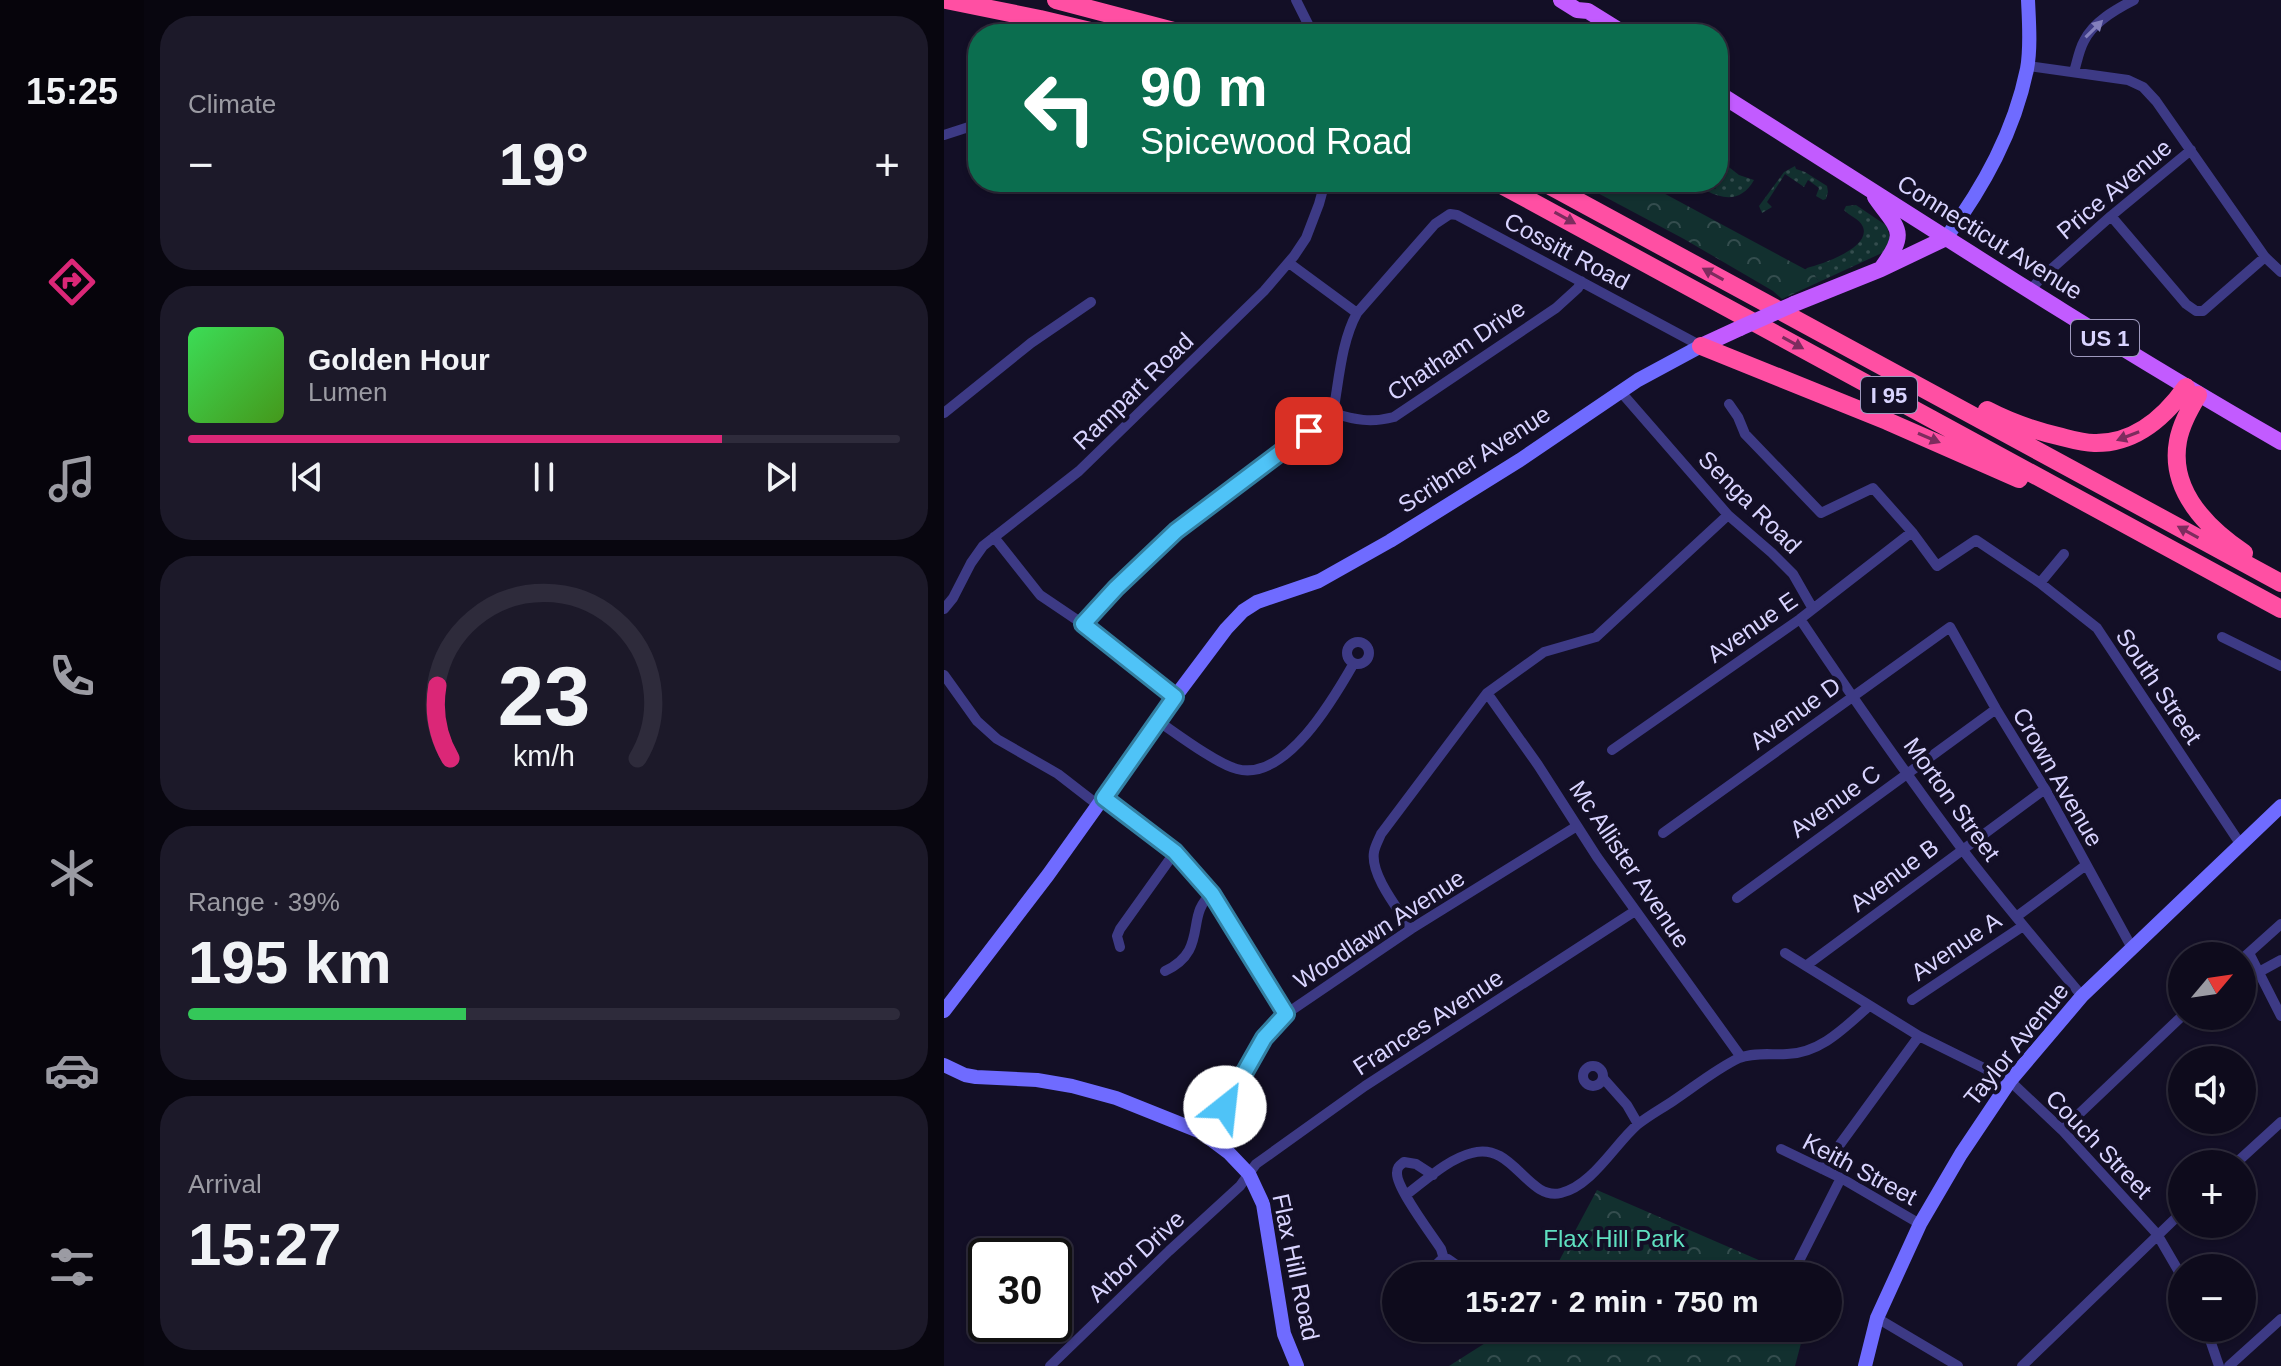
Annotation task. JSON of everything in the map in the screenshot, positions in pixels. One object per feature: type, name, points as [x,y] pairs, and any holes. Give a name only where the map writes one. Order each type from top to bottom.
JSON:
[{"type":"highway","points":[[946,0],[1061,24]]},
{"type":"highway","points":[[1056,0],[1147,24]]},
{"type":"highway","name":"I 95","points":[[1514,192],[2281,609]]},
{"type":"highway","name":"I 95","points":[[1561,192],[2281,583]]},
{"type":"highway","points":[[1829,337],[2015,424],[2093,443],[2121,440],[2145,429],[2192,391]]},
{"type":"highway","points":[[1701,346],[1956,450],[2219,575]]},
{"type":"highway","points":[[2192,391],[2177,451],[2177,463],[2187,495],[2214,529],[2241,551],[2281,576]]},
{"type":"main road","points":[[1561,0],[1577,10],[1586,6],[1611,24]]},
{"type":"main road","name":"Connecticut Avenue","points":[[1728,99],[2029,292],[2281,442]]},
{"type":"main road","points":[[1869,189],[1898,232],[1896,246],[1881,269]]},
{"type":"main road","name":"Scribner Avenue","points":[[1701,346],[1946,238]]},
{"type":"street","points":[[1296,0],[1308,24]]},
{"type":"street","name":"Scribner Avenue","points":[[1946,238],[1996,162],[2013,117],[2028,66],[2028,0]]},
{"type":"street","points":[[2074,72],[2085,38],[2093,28],[2115,10],[2134,0]]},
{"type":"street","points":[[2028,66],[2120,78],[2143,87],[2265,257],[2281,272]]},
{"type":"street","points":[[944,135],[968,127]]},
{"type":"street","name":"Price Avenue","points":[[2029,292],[2111,216],[2191,150]]},
{"type":"street","name":"Rampart Road","points":[[944,609],[976,554],[1079,471],[1264,291],[1306,238],[1322,192]]},
{"type":"street","name":"Cossitt Road","points":[[1333,413],[1345,348],[1357,313],[1435,224],[1450,214],[1701,346]]},
{"type":"street","points":[[2111,216],[2186,304],[2196,311],[2203,311],[2265,257]]},
{"type":"street","points":[[1289,263],[1357,313]]},
{"type":"street","name":"Chatham Drive","points":[[1333,413],[1359,421],[1376,422],[1394,417],[1556,308],[1578,288],[1581,281]]},
{"type":"street","points":[[944,413],[1031,343],[1091,302]]},
{"type":"street","name":"Scribner Avenue","points":[[944,1011],[1226,629],[1249,607],[1319,581],[1390,541],[1520,460],[1620,391],[1667,362],[1701,346]]},
{"type":"street","name":"Senga Road","points":[[1620,391],[1728,515],[1793,574],[1813,609]]},
{"type":"street","points":[[1729,404],[1745,434],[1821,513],[1873,488],[1912,532]]},
{"type":"street","points":[[1083,624],[1176,531],[1333,413]]},
{"type":"street","points":[[1411,929],[1381,882],[1374,865],[1374,851],[1381,834],[1487,693],[1544,652],[1596,637],[1728,515]]},
{"type":"street","name":"South Street","points":[[1912,532],[1937,566],[1976,540],[2040,583],[2097,628],[2241,845]]},
{"type":"street","name":"Avenue E","points":[[1612,750],[1800,619],[1912,532]]},
{"type":"street","points":[[994,537],[1040,595],[1083,624],[1175,697]]},
{"type":"street","points":[[2040,583],[2064,554]]},
{"type":"street","name":"Morton Street","points":[[1800,619],[1962,849],[2082,996]]},
{"type":"street","name":"Avenue D","points":[[1663,833],[1950,627]]},
{"type":"street","name":"Crown Avenue","points":[[1950,627],[2045,789],[2132,948]]},
{"type":"street","points":[[2222,637],[2281,666]]},
{"type":"street","points":[[1158,721],[1226,765],[1240,770],[1255,770],[1274,764],[1295,747],[1335,696],[1354,663]]},
{"type":"street","points":[[944,675],[977,721],[997,739],[1058,774],[1175,852],[1212,894],[1286,1014]]},
{"type":"street","name":"Mc Allister Avenue","points":[[1487,693],[1635,911],[1741,1057]]},
{"type":"street","name":"Avenue C","points":[[1737,898],[1996,709]]},
{"type":"street","name":"Avenue B","points":[[1807,965],[2045,789]]},
{"type":"street","name":"Taylor Avenue","points":[[1865,1366],[1877,1318],[1920,1224],[1961,1154],[2010,1081],[2082,996],[2281,806]]},
{"type":"street","name":"Woodlawn Avenue","points":[[1208,1136],[1264,1038],[1286,1014],[1411,929],[1577,826]]},
{"type":"street","points":[[1120,947],[1117,936],[1120,929],[1175,852]]},
{"type":"street","name":"Avenue A","points":[[1912,1000],[2019,921],[2086,865]]},
{"type":"street","points":[[1165,971],[1180,964],[1192,947],[1199,911],[1212,894]]},
{"type":"street","name":"Frances Avenue","points":[[1249,1174],[1256,1164],[1365,1086],[1635,911]]},
{"type":"street","points":[[2256,946],[2281,924]]},
{"type":"street","name":"Couch Street","points":[[1785,953],[1919,1036],[2010,1081],[2062,1130],[2157,1234],[2169,1254]]},
{"type":"street","points":[[2259,972],[2281,960]]},
{"type":"street","points":[[2256,969],[2281,1016]]},
{"type":"street","points":[[1406,1195],[1458,1158],[1476,1151],[1501,1156],[1540,1190],[1561,1193],[1588,1178],[1638,1124],[1741,1057],[1809,1051],[1831,1039],[1869,1006]]},
{"type":"street","points":[[2062,1130],[2168,1029]]},
{"type":"street","points":[[1822,1169],[1919,1036]]},
{"type":"street","name":"Flax Hill Road","points":[[944,1065],[976,1077],[1037,1080],[1093,1091],[1186,1124],[1208,1136],[1249,1174],[1263,1204],[1284,1334],[1297,1366]]},
{"type":"street","points":[[1603,1078],[1627,1105],[1638,1124]]},
{"type":"street","points":[[2250,1150],[2281,1122]]},
{"type":"street","name":"Keith Street","points":[[1781,1149],[1841,1178],[1920,1224]]},
{"type":"street","points":[[1433,1175],[1416,1164],[1404,1162],[1397,1174],[1444,1259]]},
{"type":"street","name":"Arbor Drive","points":[[1050,1366],[1249,1174]]},
{"type":"street","points":[[1799,1262],[1841,1178]]},
{"type":"street","points":[[2022,1366],[2168,1224]]},
{"type":"street","points":[[1440,1262],[1444,1259]]},
{"type":"street","points":[[1444,1259],[1456,1262]]},
{"type":"street","points":[[1877,1318],[1958,1366]]},
{"type":"street","points":[[2229,1366],[2281,1319]]},
{"type":"street","points":[[2211,1342],[2219,1366]]},
{"type":"green space","points":[[1728,166],[1739,175],[1754,180],[1739,195],[1721,196],[1710,192],[1728,192]]},
{"type":"green space","points":[[1795,166],[1827,186],[1826,199],[1816,196],[1819,188],[1808,180],[1804,187],[1785,174],[1767,202],[1772,207],[1762,213],[1759,206],[1784,172]]},
{"type":"green space","points":[[1596,192],[1662,192],[1814,274],[1819,282],[1782,299],[1684,239]]},
{"type":"green space","points":[[1856,205],[1887,226],[1890,240],[1882,253],[1819,282],[1814,274],[1805,270],[1844,254],[1864,235],[1861,224],[1844,210],[1846,206]]},
{"type":"green space","name":"Flax Hill Park","points":[[1597,1190],[1763,1262],[1558,1262]]},
{"type":"green space","points":[[1487,1342],[1801,1342],[1795,1366],[1449,1366]]},
{"type":"route","points":[[1225,1107],[1264,1038],[1286,1014],[1212,894],[1175,852],[1104,798],[1175,697],[1083,624],[1176,531],[1309,431]]}]
